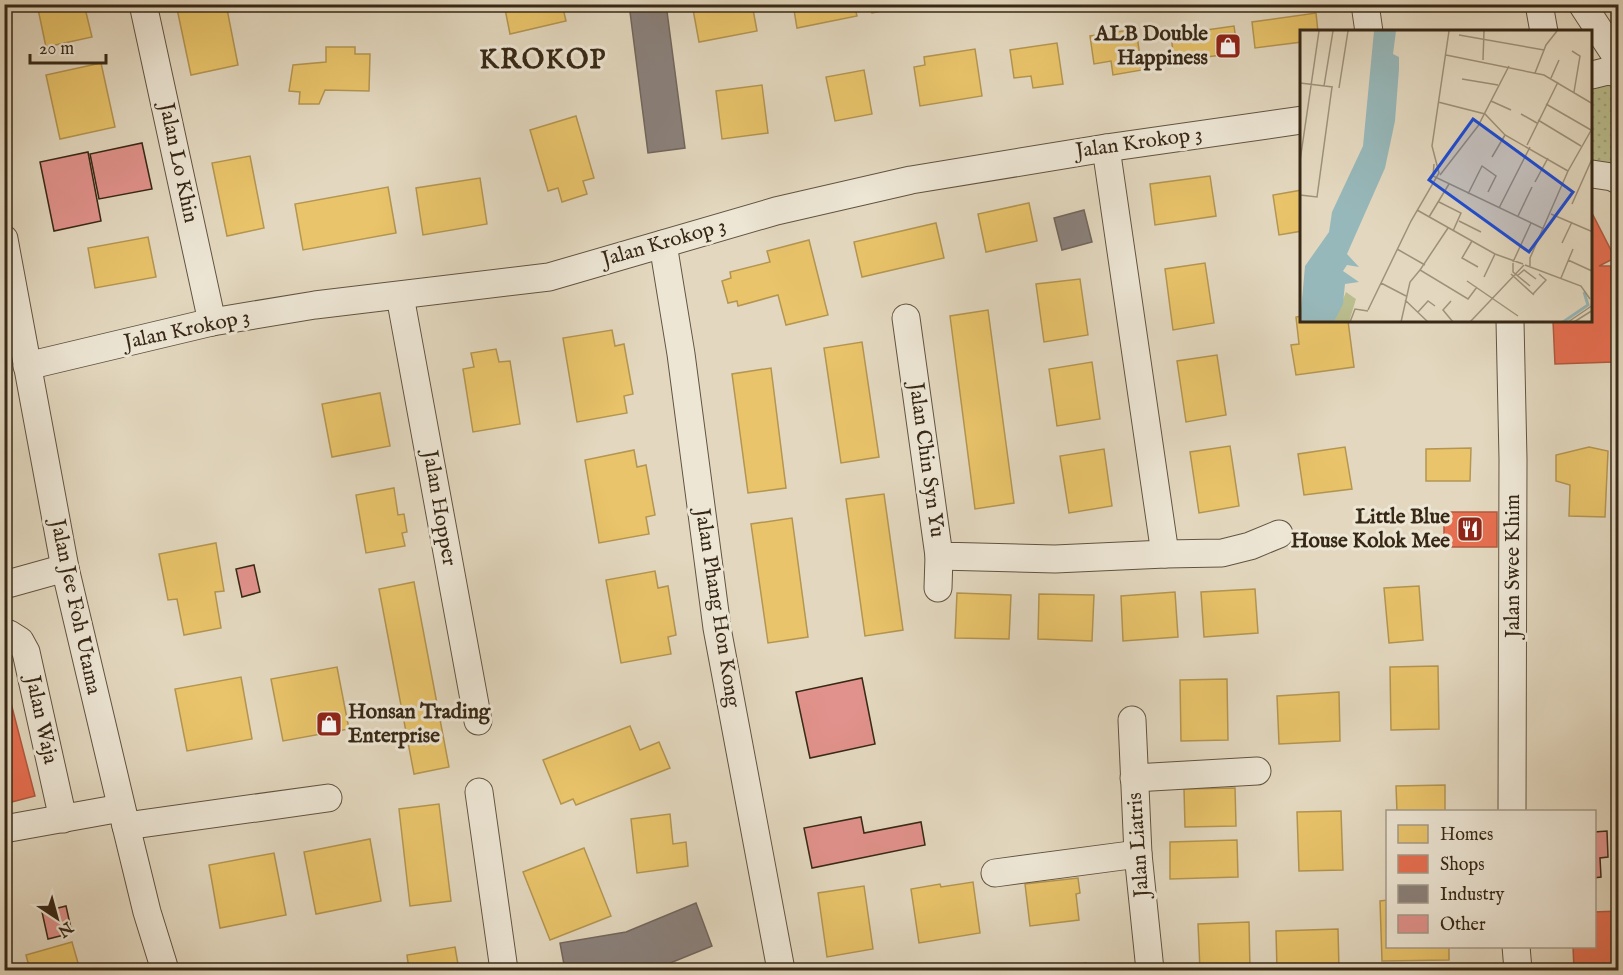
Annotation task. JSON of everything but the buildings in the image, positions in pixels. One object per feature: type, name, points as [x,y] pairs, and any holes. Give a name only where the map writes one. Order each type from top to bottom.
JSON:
[{"type":"street","name":"Jalan Lo Khin","points":[[143,4],[212,322]]},
{"type":"street","points":[[1365,4],[1369,30]]},
{"type":"street","points":[[1539,4],[1544,30]]},
{"type":"street","points":[[1582,4],[1618,59]]},
{"type":"street","points":[[1593,75],[1608,71],[1618,73]]},
{"type":"street","name":"Jalan Krokop 3","points":[[27,366],[212,322],[315,305],[549,277],[776,211],[911,180],[1106,148],[1300,120]]},
{"type":"street","points":[[1106,148],[1165,554]]},
{"type":"street","name":"Jalan Jee Foh Utama","points":[[4,239],[64,568],[123,817],[147,912],[165,970]]},
{"type":"street","name":"Jalan Phang Hon Kong","points":[[663,244],[681,354],[717,628],[781,970]]},
{"type":"street","name":"Jalan Hopper","points":[[400,296],[478,721]]},
{"type":"street","name":"Jalan Chin Syn Yu","points":[[906,318],[939,556],[1055,559],[1222,553],[1250,546],[1279,534]]},
{"type":"street","name":"Jalan Swee Khim","points":[[1510,322],[1513,459],[1512,810]]},
{"type":"street","points":[[939,556],[939,588]]},
{"type":"street","points":[[4,585],[64,568]]},
{"type":"street","name":"Jalan Waja","points":[[4,636],[9,634],[20,640],[26,652],[63,819]]},
{"type":"street","name":"Jalan Liatris","points":[[1132,720],[1138,854],[1150,970]]},
{"type":"street","points":[[1134,778],[1257,771]]},
{"type":"street","points":[[478,792],[504,970]]},
{"type":"street","points":[[4,829],[63,819],[123,817],[328,798]]},
{"type":"street","points":[[995,873],[1138,854]]},
{"type":"street","points":[[1516,948],[1518,970]]},
{"type":"green space","points":[[1618,84],[1618,162],[1601,164],[1593,160],[1593,86]]},
{"type":"place","name":"ALB Double Happiness","points":[[1228,46]]},
{"type":"place","name":"Little Blue House Kolok Mee","points":[[1470,529]]},
{"type":"place","name":"Honsan Trading Enterprise","points":[[329,724]]},
{"type":"district","name":"KROKOP","points":[[543,61]]}]
